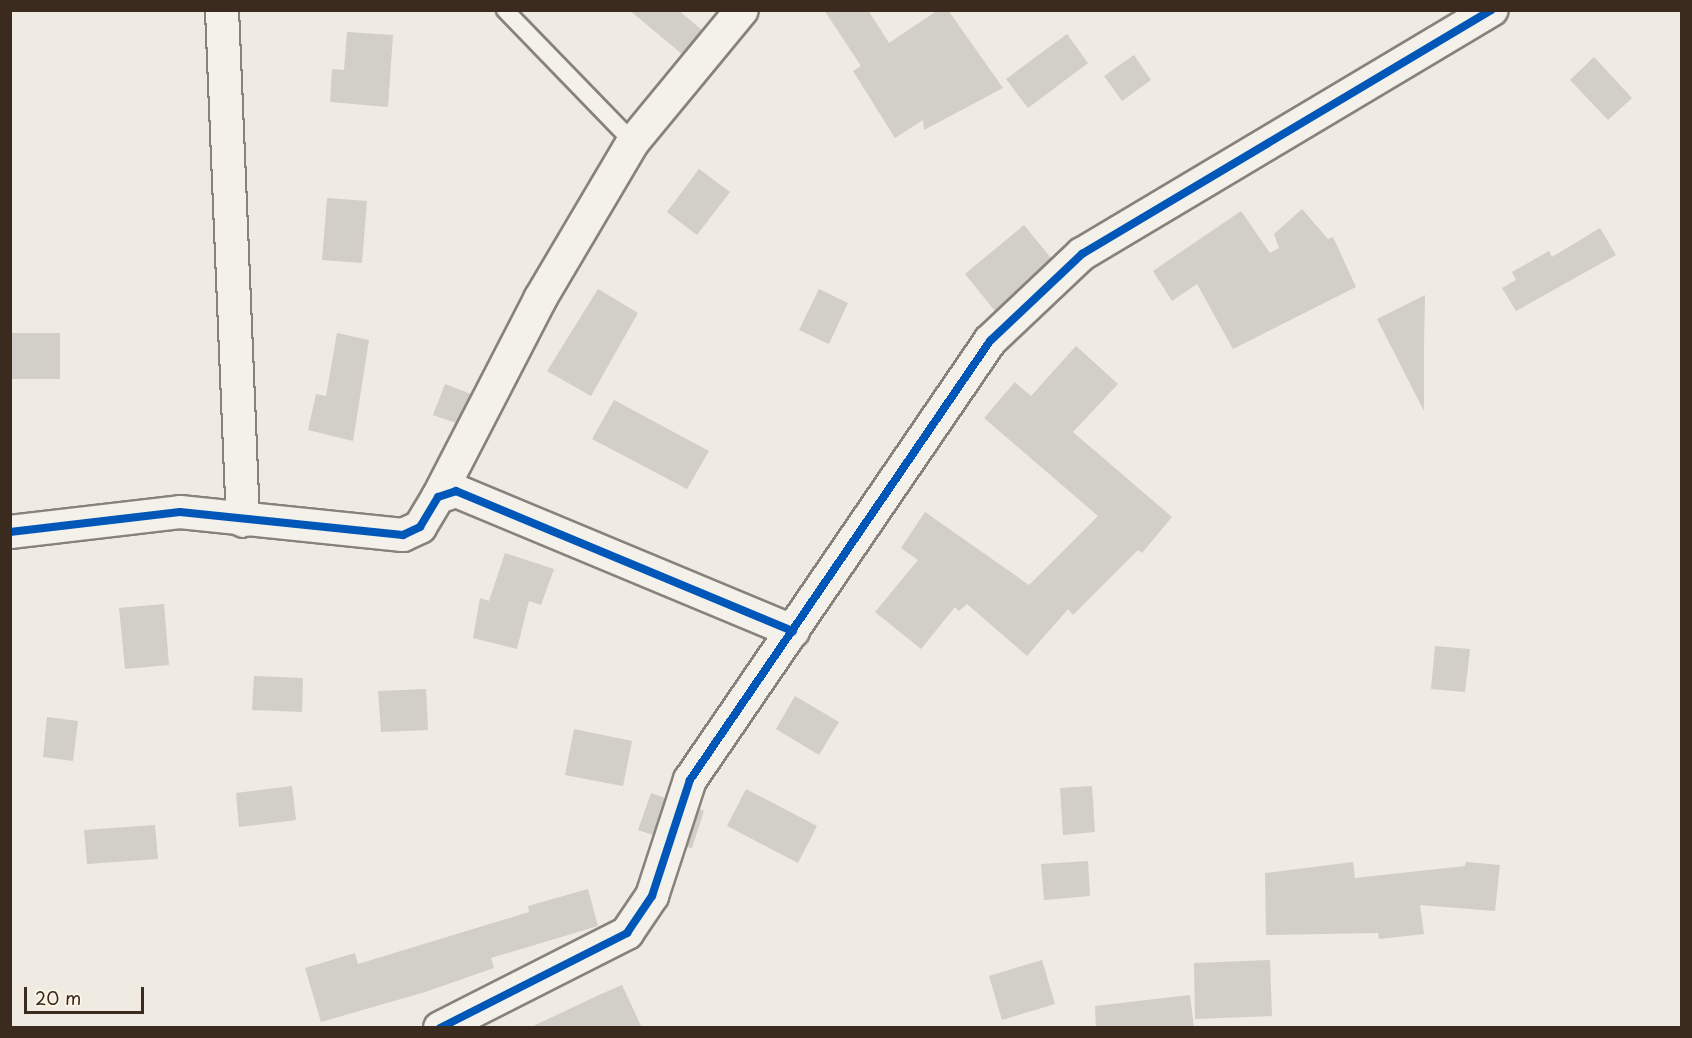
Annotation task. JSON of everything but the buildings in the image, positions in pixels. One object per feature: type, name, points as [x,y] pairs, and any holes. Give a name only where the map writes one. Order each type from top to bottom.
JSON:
[{"type":"street","points":[[222,10],[243,521]]},
{"type":"street","points":[[10,532],[180,512],[243,521],[403,536],[420,527],[438,497],[540,299],[633,142],[742,10]]},
{"type":"street","points":[[441,1028],[627,933],[652,896],[690,780],[990,341],[1082,254],[1492,10]]},
{"type":"street","points":[[438,497],[456,491],[793,631]]},
{"type":"lane","points":[[505,10],[633,142]]},
{"type":"cycle path","points":[[440,1028],[627,933],[652,896],[690,780],[990,341],[1082,254],[1492,10]]},
{"type":"cycle path","points":[[10,532],[180,512],[403,535],[420,527],[438,497],[456,491],[793,631]]}]
